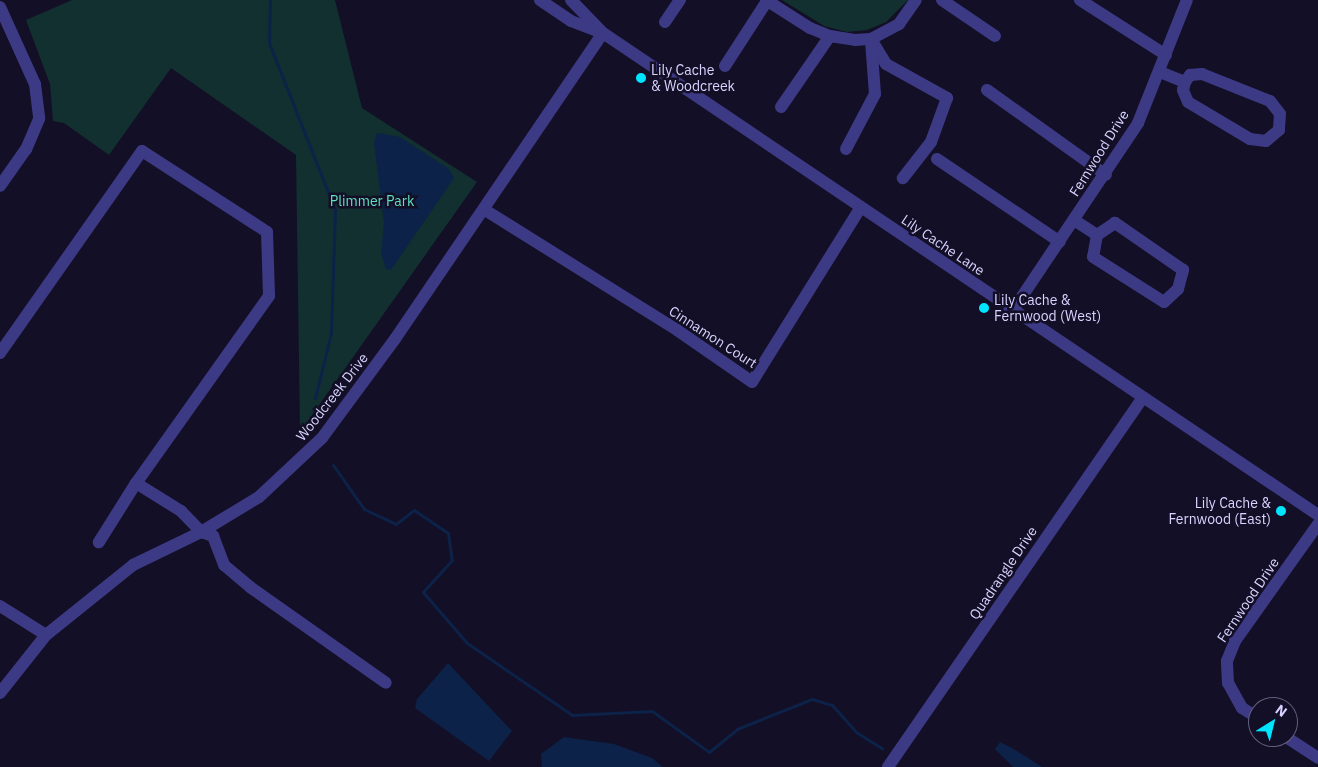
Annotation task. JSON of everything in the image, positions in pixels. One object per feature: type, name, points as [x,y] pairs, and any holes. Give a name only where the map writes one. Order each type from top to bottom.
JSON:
[{"type":"street","name":"Lily Cache Lane","points":[[540,0],[571,21],[603,32]]},
{"type":"street","name":"Lily Cache Lane","points":[[571,0],[603,32],[1318,515]]},
{"type":"street","points":[[665,22],[680,0]]},
{"type":"street","points":[[725,66],[766,1],[810,28],[830,36],[871,39],[899,24],[916,0]]},
{"type":"street","points":[[942,0],[995,36]]},
{"type":"street","points":[[1080,0],[1166,55]]},
{"type":"street","name":"Fernwood Drive","points":[[1012,310],[1106,174],[1138,123],[1160,72],[1187,0]]},
{"type":"street","points":[[0,6],[35,84],[39,119],[26,149],[0,186]]},
{"type":"street","name":"Woodcreek Drive","points":[[0,693],[46,635],[133,565],[201,532],[259,497],[322,438],[354,398],[484,210],[603,32]]},
{"type":"street","points":[[781,108],[830,36]]},
{"type":"street","points":[[871,39],[886,64],[947,98],[931,142],[903,178]]},
{"type":"street","points":[[846,148],[875,94],[871,39]]},
{"type":"street","points":[[1160,72],[1185,82]]},
{"type":"street","points":[[1202,74],[1270,101],[1280,114],[1279,130],[1266,141],[1250,139],[1188,102],[1182,90],[1185,82],[1190,75],[1202,74]]},
{"type":"street","points":[[987,90],[1106,174]]},
{"type":"street","points":[[0,353],[142,151],[267,232],[270,296],[136,484],[99,542]]},
{"type":"street","points":[[937,159],[1060,242]]},
{"type":"street","name":"Cinnamon Court","points":[[484,210],[677,330],[752,382],[861,207]]},
{"type":"street","points":[[1074,220],[1097,235]]},
{"type":"street","points":[[1115,223],[1183,270],[1178,289],[1164,302],[1093,257],[1097,235],[1115,223]]},
{"type":"street","name":"Quadrangle Drive","points":[[888,767],[1142,396]]},
{"type":"street","points":[[136,484],[181,511],[201,532],[213,536],[224,565],[250,587],[386,683]]},
{"type":"street","name":"Fernwood Drive","points":[[1248,712],[1242,708],[1228,683],[1227,661],[1235,641],[1318,524]]},
{"type":"street","points":[[0,606],[46,635]]},
{"type":"street","points":[[1298,745],[1318,758]]},
{"type":"green space","name":"Plimmer Park","points":[[72,0],[335,0],[362,108],[477,182],[300,432],[296,155],[171,68],[109,155],[64,123],[53,121],[50,84],[26,20]]},
{"type":"green space","points":[[782,0],[908,0],[886,22],[867,30],[847,32],[824,26]]},
{"type":"water","points":[[377,133],[400,137],[449,169],[454,178],[391,270],[386,269],[381,253],[384,223],[374,143]]},
{"type":"water","points":[[448,663],[512,731],[489,761],[415,708],[417,699]]},
{"type":"water","points":[[564,737],[614,744],[652,758],[663,767],[542,767],[541,754]]},
{"type":"water","points":[[1000,742],[1042,767],[1013,767],[995,749]]},
{"type":"waterway","points":[[270,0],[269,43],[335,210],[331,333],[315,398]]},
{"type":"waterway","points":[[333,465],[364,509],[396,524],[414,510],[448,533],[452,560],[423,592],[467,643],[572,715],[652,711],[709,752],[737,729],[812,699],[832,705],[856,732],[882,748]]},
{"type":"place","name":"Lily Cache & Woodcreek","points":[[641,78]]},
{"type":"place","name":"Lily Cache & Fernwood (West)","points":[[984,308]]},
{"type":"place","name":"Lily Cache & Fernwood (East)","points":[[1281,511]]}]
